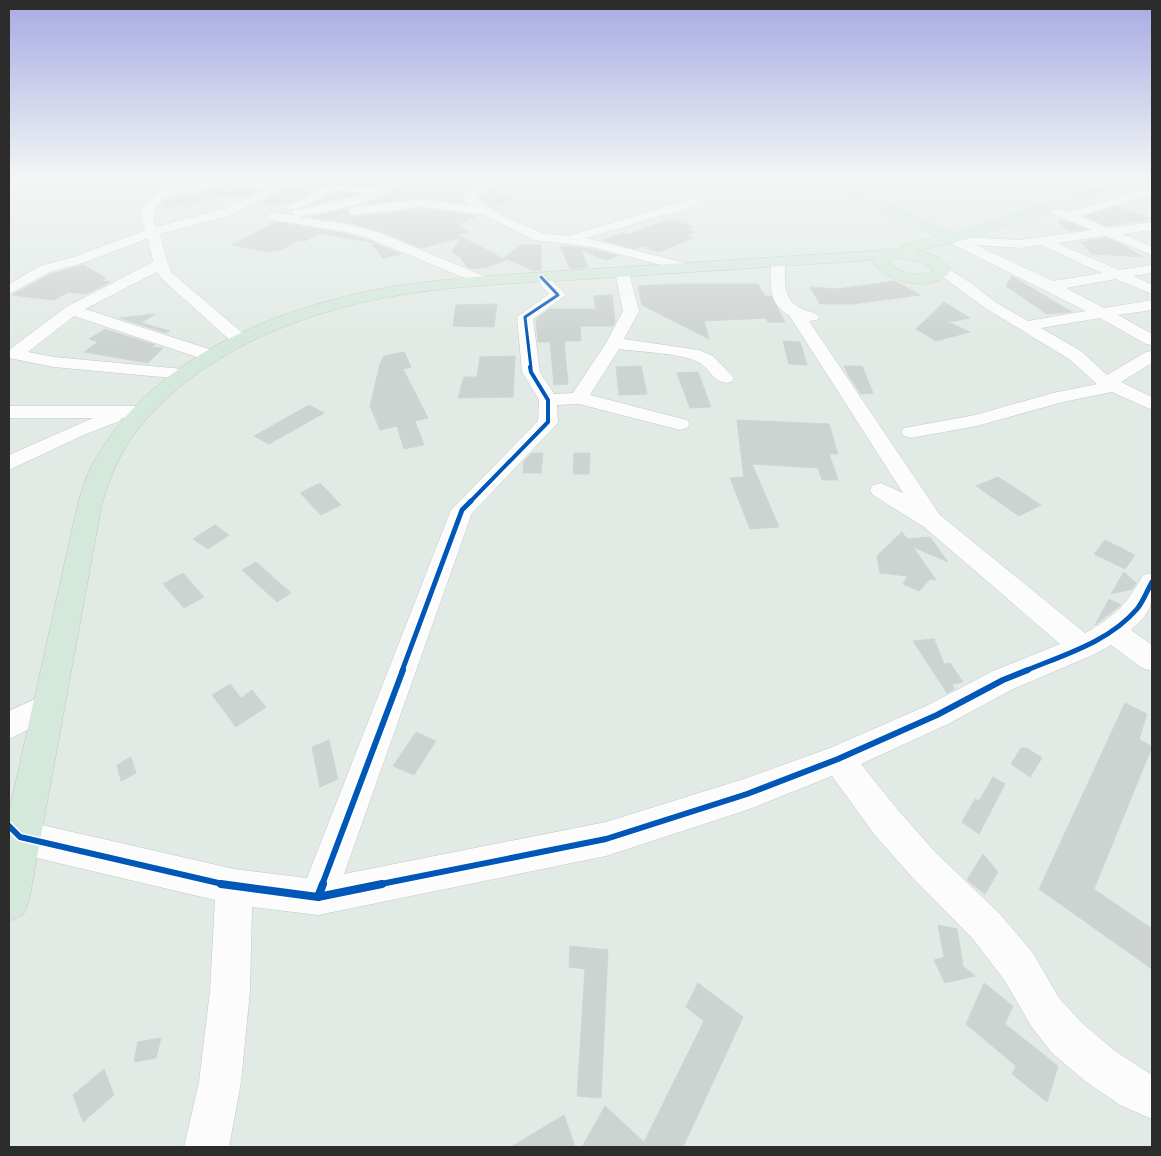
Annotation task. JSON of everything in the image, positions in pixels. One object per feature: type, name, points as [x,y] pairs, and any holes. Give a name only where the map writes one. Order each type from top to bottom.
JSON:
[{"type":"highway","points":[[934,233],[948,240]]},
{"type":"highway","points":[[900,275],[888,270],[880,262],[882,259],[912,246],[948,240],[970,233]]},
{"type":"highway","points":[[789,261],[877,267],[900,275],[926,278],[940,274],[948,240]]},
{"type":"highway","points":[[9,901],[14,832],[48,706],[90,503],[103,468],[132,412],[183,374],[240,340],[287,320],[340,303],[421,287],[541,277],[897,254],[930,259],[942,269]]},
{"type":"street","points":[[9,290],[45,269],[78,260],[150,233]]},
{"type":"street","points":[[153,233],[159,265],[167,276],[240,340]]},
{"type":"street","points":[[365,233],[484,281]]},
{"type":"street","points":[[530,233],[539,237],[592,244],[688,268]]},
{"type":"street","points":[[569,240],[592,233]]},
{"type":"street","points":[[1023,233],[1152,290]]},
{"type":"street","points":[[948,240],[1020,244],[1099,233]]},
{"type":"street","points":[[1108,233],[1152,251]]},
{"type":"street","points":[[948,240],[1051,286],[1152,340]]},
{"type":"street","points":[[789,261],[778,292],[781,302],[786,308],[796,314],[818,319]]},
{"type":"street","points":[[11,353],[72,310],[159,265]]},
{"type":"street","points":[[942,269],[990,305],[1075,355],[1091,372],[1110,384],[1152,404]]},
{"type":"street","points":[[1051,286],[1152,269]]},
{"type":"street","points":[[579,398],[614,343],[631,311],[622,272]]},
{"type":"street","points":[[900,275],[949,288],[990,305]]},
{"type":"street","points":[[318,898],[462,510],[548,422],[548,400],[531,372],[525,317],[558,295],[541,277]]},
{"type":"street","points":[[1025,326],[1152,305]]},
{"type":"street","points":[[72,310],[212,356]]},
{"type":"street","points":[[796,314],[932,521]]},
{"type":"street","points":[[1103,314],[1152,319]]},
{"type":"street","points":[[614,343],[693,354],[707,360],[725,378]]},
{"type":"street","points":[[11,353],[54,362],[183,374]]},
{"type":"street","points":[[912,432],[977,420],[1110,384],[1152,356]]},
{"type":"street","points":[[548,400],[579,398],[680,424]]},
{"type":"street","points":[[9,412],[132,412]]},
{"type":"street","points":[[9,463],[79,430],[132,412]]},
{"type":"street","points":[[881,490],[932,521],[1042,615],[1083,647]]},
{"type":"street","points":[[14,832],[234,887],[318,898],[606,839],[747,794],[838,759],[937,715],[1003,680],[1083,647],[1112,631],[1137,609],[1152,582]]},
{"type":"street","points":[[1112,631],[1152,660]]},
{"type":"street","points":[[9,726],[48,706]]},
{"type":"street","points":[[838,759],[886,822],[917,857],[986,926],[1019,967],[1045,1012],[1067,1038],[1100,1066],[1135,1090],[1152,1097]]},
{"type":"street","points":[[206,1147],[221,1073],[230,991],[234,887]]},
{"type":"building","points":[[255,233],[339,233],[374,243],[319,233],[305,241],[299,240],[279,251],[272,250],[269,252],[232,245]]},
{"type":"building","points":[[385,233],[466,233],[458,235],[506,260],[487,267],[473,269],[467,267],[460,257],[452,252],[460,238],[421,248]]},
{"type":"building","points":[[623,233],[628,235],[633,233],[693,233],[686,236],[692,238],[659,252],[643,246],[636,249],[603,240]]},
{"type":"building","points":[[1106,238],[1143,257],[1092,254],[1081,242]]},
{"type":"building","points":[[375,243],[401,254],[383,258],[372,245]]},
{"type":"building","points":[[521,245],[541,245],[541,270],[534,271],[504,258]]},
{"type":"building","points":[[560,246],[592,249],[618,256],[606,260],[581,250],[588,267],[570,269]]},
{"type":"building","points":[[83,265],[106,278],[101,281],[110,282],[86,294],[68,292],[54,300],[12,295],[51,274]]},
{"type":"building","points":[[1012,276],[1072,312],[1047,314],[1006,286]]},
{"type":"building","points":[[895,281],[920,295],[852,304],[820,304],[810,287],[838,289]]},
{"type":"building","points":[[758,284],[765,296],[771,296],[785,322],[768,322],[766,318],[704,321],[709,339],[642,305],[638,286]]},
{"type":"building","points":[[612,295],[615,321],[613,326],[580,326],[581,341],[564,341],[568,384],[554,385],[550,342],[538,342],[536,319],[549,309],[596,309],[594,296]]},
{"type":"building","points":[[944,302],[970,318],[948,322],[970,332],[936,341],[916,329]]},
{"type":"building","points":[[497,304],[494,327],[453,326],[456,305]]},
{"type":"building","points":[[155,314],[141,323],[170,331],[166,333],[120,318]]},
{"type":"building","points":[[105,329],[155,345],[150,347],[163,348],[148,363],[84,352],[98,342],[89,339]]},
{"type":"building","points":[[783,341],[800,342],[807,365],[789,364]]},
{"type":"building","points":[[404,352],[411,367],[403,369],[428,418],[415,421],[424,445],[404,449],[397,426],[380,430],[370,406],[380,364],[384,356]]},
{"type":"building","points":[[515,356],[513,397],[458,398],[464,377],[477,377],[480,357]]},
{"type":"building","points":[[641,366],[647,394],[619,395],[616,367]]},
{"type":"building","points":[[844,366],[862,366],[873,393],[861,394]]},
{"type":"building","points":[[698,372],[711,407],[690,408],[677,373]]},
{"type":"building","points":[[309,405],[324,413],[269,444],[254,436]]},
{"type":"building","points":[[737,420],[829,424],[838,454],[829,454],[838,480],[822,480],[818,468],[752,464],[779,527],[750,529],[730,478],[744,477]]},
{"type":"building","points":[[532,453],[543,453],[541,473],[523,473],[524,461]]},
{"type":"building","points":[[574,453],[590,453],[589,474],[573,474]]},
{"type":"building","points":[[998,477],[1041,505],[1019,516],[976,486]]},
{"type":"building","points":[[320,483],[341,505],[321,515],[300,493]]},
{"type":"building","points":[[215,525],[229,535],[208,549],[193,539]]},
{"type":"building","points":[[902,532],[907,539],[930,537],[948,562],[913,547],[936,580],[930,579],[919,591],[903,584],[908,576],[880,573],[877,556]]},
{"type":"building","points":[[1105,540],[1135,555],[1125,569],[1094,554]]},
{"type":"building","points":[[256,562],[291,593],[277,602],[242,570]]},
{"type":"building","points":[[1124,572],[1136,583],[1132,589],[1111,594]]},
{"type":"building","points":[[183,573],[204,597],[184,608],[163,584]]},
{"type":"building","points":[[1109,599],[1121,605],[1095,625]]},
{"type":"building","points":[[934,639],[944,664],[950,663],[963,682],[952,684],[954,689],[947,693],[913,641]]},
{"type":"building","points":[[230,684],[241,698],[252,690],[266,707],[236,727],[212,695]]},
{"type":"building","points":[[1125,703],[1147,714],[1139,739],[1152,747],[1094,889],[1152,929],[1152,969],[1039,889]]},
{"type":"building","points":[[416,732],[436,741],[414,775],[393,766]]},
{"type":"building","points":[[329,740],[338,779],[320,787],[312,747]]},
{"type":"building","points":[[1021,748],[1027,748],[1042,758],[1030,777],[1011,764]]},
{"type":"building","points":[[131,757],[136,773],[121,781],[117,765]]},
{"type":"building","points":[[993,777],[1005,784],[979,834],[962,822],[975,799],[979,801]]},
{"type":"building","points":[[983,854],[998,872],[985,894],[967,880]]},
{"type":"building","points":[[938,925],[957,929],[963,966],[975,976],[945,983],[934,960],[944,957]]},
{"type":"building","points":[[570,946],[608,950],[601,1098],[577,1096],[585,969],[569,967]]},
{"type":"building","points":[[698,983],[743,1017],[683,1147],[582,1147],[605,1106],[644,1142],[704,1021],[686,1007]]},
{"type":"building","points":[[984,983],[1013,1006],[1005,1024],[1058,1066],[1047,1102],[1012,1074],[1016,1066],[966,1024]]},
{"type":"building","points":[[161,1038],[156,1058],[134,1062],[138,1042]]},
{"type":"building","points":[[104,1069],[114,1095],[83,1122],[73,1095]]},
{"type":"building","points":[[564,1115],[575,1147],[511,1147]]},
{"type":"cycle path","points":[[318,897],[462,510],[548,422],[548,400],[531,372],[525,317],[558,295],[541,277]]},
{"type":"cycle path","points":[[9,826],[20,837],[234,887],[318,897],[606,839],[747,794],[838,759],[937,715],[1003,680],[1083,647],[1112,631],[1137,609],[1152,582]]}]
